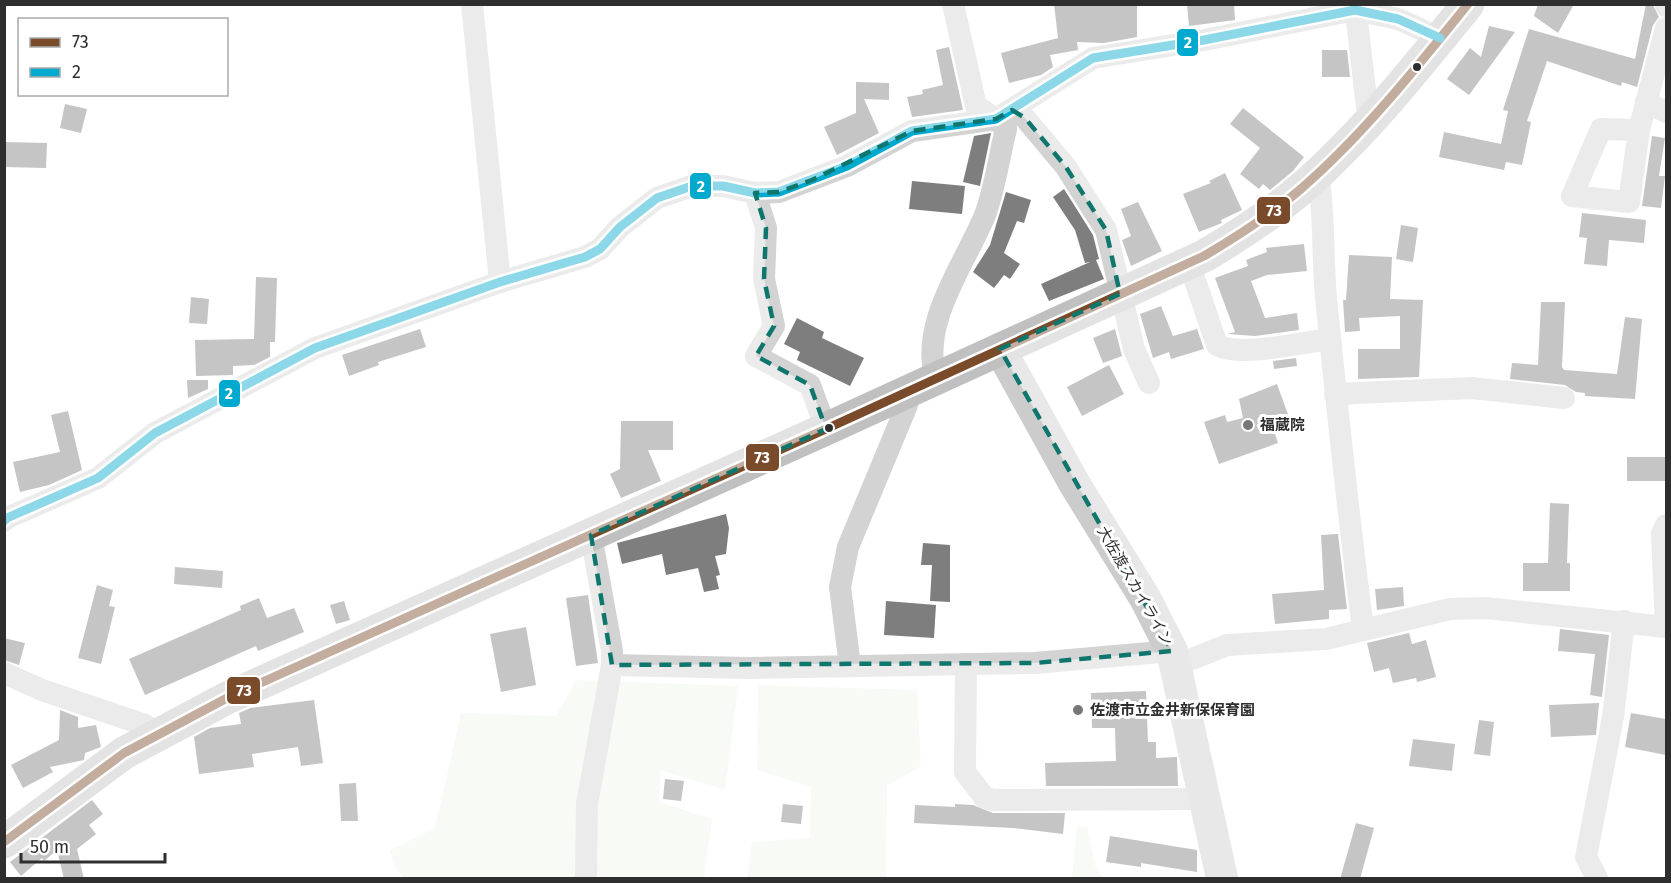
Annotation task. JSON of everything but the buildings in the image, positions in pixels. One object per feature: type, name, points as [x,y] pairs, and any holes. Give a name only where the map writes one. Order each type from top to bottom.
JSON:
[{"type":"highway","points":[[4,842],[124,753],[158,732],[227,698],[1189,264],[1242,233],[1318,174],[1371,120],[1468,4]]},
{"type":"street","points":[[472,4],[500,282]]},
{"type":"street","points":[[953,4],[976,106],[1025,118],[1066,167],[1106,230],[1134,349],[1149,383]]},
{"type":"street","points":[[5,515],[98,478],[155,433],[315,348],[500,282],[585,257],[600,249],[620,226],[657,198],[692,186],[723,186],[755,193],[778,192],[847,166],[912,131],[1004,114],[1066,72],[1093,58],[1204,40],[1355,7],[1398,19],[1440,38]]},
{"type":"street","points":[[1355,7],[1367,107],[1371,120]]},
{"type":"street","points":[[1639,130],[1666,28]]},
{"type":"street","points":[[1646,102],[1666,112]]},
{"type":"street","points":[[936,379],[931,365],[933,340],[939,315],[985,213],[1006,129],[1004,114]]},
{"type":"street","points":[[1318,174],[1335,394],[1363,630]]},
{"type":"street","points":[[755,193],[766,228],[764,279],[774,326],[756,356],[810,385],[826,429]]},
{"type":"street","points":[[1189,264],[1217,345],[1239,351],[1330,339]]},
{"type":"street","name":"大佐渡スカイライン","points":[[1000,350],[1074,483],[1145,598],[1175,658],[1222,879]]},
{"type":"street","points":[[1335,394],[1472,388],[1564,398]]},
{"type":"street","points":[[850,666],[840,587],[848,546],[907,405],[905,393]]},
{"type":"street","points":[[612,665],[850,666],[1175,658],[1227,645],[1326,639],[1450,609],[1485,608],[1666,627],[1662,534],[1666,525]]},
{"type":"street","points":[[586,879],[587,804],[612,665],[612,651],[591,535]]},
{"type":"street","points":[[1597,879],[1586,857],[1613,717],[1624,621]]},
{"type":"street","points":[[966,664],[965,772],[984,797],[993,800],[1206,799]]},
{"type":"street","points":[[4,673],[42,690],[145,724],[158,732]]},
{"type":"highlighted area","points":[[1012,110],[1025,118],[1066,167],[1106,230],[1120,294],[1000,349],[1172,651],[1035,663],[612,665],[591,535],[826,429],[810,385],[756,356],[774,326],[764,279],[766,228],[755,193],[779,192],[812,180],[912,131],[996,119]]},
{"type":"shaded area","points":[[576,680],[738,686],[725,790],[660,770],[659,802],[712,819],[704,878],[404,878],[395,867],[390,850],[435,828],[461,713],[556,716]]},
{"type":"shaded area","points":[[758,685],[917,690],[921,766],[887,786],[886,878],[747,878],[752,842],[810,838],[811,787],[757,770]]},
{"type":"shaded area","points":[[1077,827],[1087,827],[1095,865],[1103,878],[1072,878]]},
{"type":"transit line","name":"73","points":[[4,842],[124,753],[227,698],[826,429],[1204,256],[1267,216],[1325,167],[1389,100],[1468,4]]},
{"type":"transit line","name":"2","points":[[4,521],[98,478],[155,433],[315,348],[500,282],[585,257],[600,249],[620,227],[657,198],[692,186],[723,186],[755,193],[779,192],[847,166],[912,131],[996,119],[1093,58],[1204,40],[1355,10],[1398,19],[1440,38]]},
{"type":"place","name":"福蔵院","points":[[1248,425]]},
{"type":"place","name":"佐渡市立金井新保保育園","points":[[1078,710]]}]
